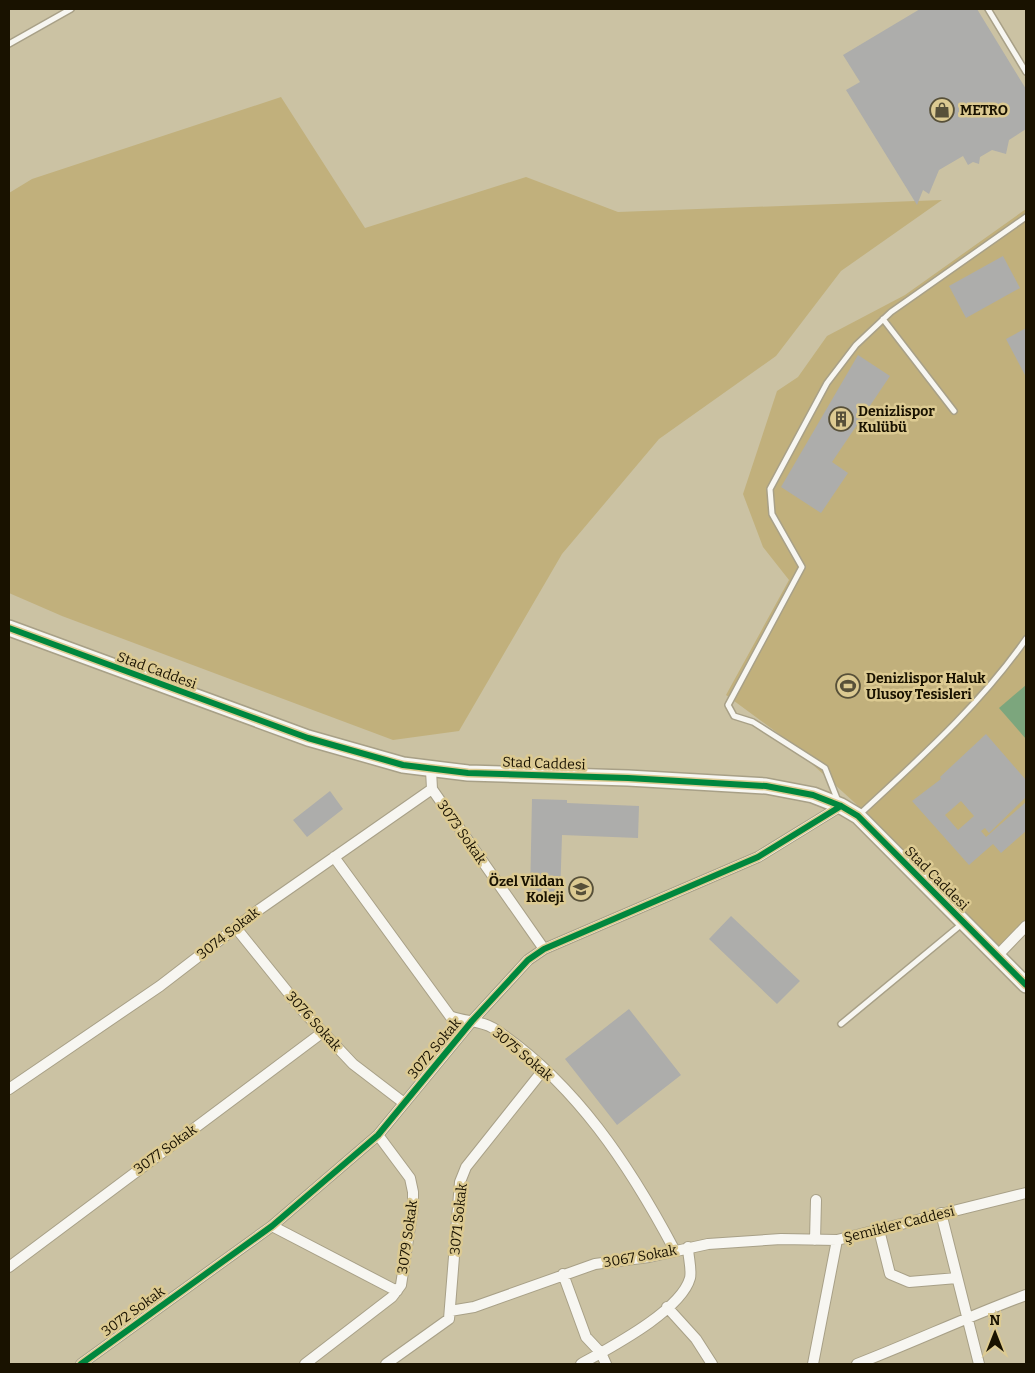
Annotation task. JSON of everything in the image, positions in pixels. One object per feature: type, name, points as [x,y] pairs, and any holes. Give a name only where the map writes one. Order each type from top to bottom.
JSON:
[{"type":"street","name":"Stad Caddesi","points":[[9,628],[308,738],[404,765],[431,770],[468,773],[647,778],[766,786],[813,795],[841,806],[858,816],[1026,985]]},
{"type":"street","points":[[431,770],[432,789]]},
{"type":"street","name":"3074 Sokak","points":[[9,1089],[160,986],[334,857],[432,789]]},
{"type":"street","name":"3073 Sokak","points":[[432,789],[544,949]]},
{"type":"street","name":"3072 Sokak","points":[[81,1364],[272,1226],[378,1135],[472,1021],[528,960],[544,949],[758,858],[841,806]]},
{"type":"street","name":"3075 Sokak","points":[[334,857],[450,1016],[492,1027],[544,1069],[582,1106],[611,1144],[639,1186],[675,1251]]},
{"type":"street","points":[[997,956],[1026,926]]},
{"type":"street","name":"3076 Sokak","points":[[236,928],[303,1011],[353,1064],[404,1103]]},
{"type":"street","name":"3077 Sokak","points":[[9,1267],[323,1032]]},
{"type":"street","name":"3071 Sokak","points":[[450,1311],[457,1195],[460,1182],[466,1167],[544,1069]]},
{"type":"street","name":"3079 Sokak","points":[[305,1364],[392,1297],[401,1285],[413,1207],[413,1192],[410,1178],[378,1135]]},
{"type":"street","name":"Şemikler Caddesi","points":[[813,1364],[838,1240],[1026,1193]]},
{"type":"street","points":[[815,1240],[816,1200]]},
{"type":"street","points":[[941,1213],[979,1364]]},
{"type":"street","points":[[272,1226],[397,1291]]},
{"type":"street","points":[[880,1230],[890,1274],[909,1282],[957,1278]]},
{"type":"street","name":"3067 Sokak","points":[[450,1311],[474,1306],[594,1264],[649,1257],[688,1247],[781,1239],[838,1240]]},
{"type":"street","points":[[581,1364],[650,1323],[679,1296],[690,1278],[688,1247]]},
{"type":"street","points":[[563,1274],[586,1337],[601,1353],[606,1364]]},
{"type":"street","points":[[857,1364],[934,1334],[967,1317],[1026,1295]]},
{"type":"street","points":[[667,1307],[696,1339],[712,1364]]},
{"type":"street","points":[[386,1364],[449,1319],[450,1311]]},
{"type":"lane","points":[[9,44],[71,9]]},
{"type":"lane","points":[[988,9],[1026,72]]},
{"type":"lane","points":[[841,806],[825,768],[753,722],[734,716],[728,705],[802,567],[772,514],[770,489],[827,383],[856,345],[883,319],[1026,217]]},
{"type":"lane","points":[[883,319],[954,411]]},
{"type":"lane","points":[[858,816],[927,752],[997,679],[1026,639]]},
{"type":"lane","points":[[841,1024],[964,923]]},
{"type":"shaded area","points":[[281,97],[365,228],[526,177],[618,212],[942,200],[841,271],[776,356],[659,439],[562,554],[459,731],[393,740],[62,616],[9,593],[9,193],[32,179]]},
{"type":"shaded area","points":[[1026,209],[1026,925],[997,956],[964,923],[855,803],[779,734],[726,695],[789,580],[763,547],[743,494],[777,391],[798,377],[827,336],[905,295]]},
{"type":"shaded area","points":[[1026,685],[1026,739],[999,708]]},
{"type":"building","name":"METRO","points":[[920,9],[977,9],[1026,89],[1026,129],[1009,140],[1006,154],[992,150],[980,157],[979,164],[973,162],[968,165],[963,156],[939,170],[929,194],[923,190],[917,205],[846,90],[860,82],[843,55]]},
{"type":"building","points":[[1003,256],[1020,288],[966,318],[949,286]]},
{"type":"building","points":[[1026,328],[1026,377],[1006,339]]},
{"type":"building","name":"Denizlispor Kulübü","points":[[858,355],[890,376],[832,462],[848,473],[821,513],[781,487]]},
{"type":"building","points":[[986,734],[1026,780],[1026,797],[989,833],[985,828],[981,831],[986,837],[1026,802],[1026,831],[1001,853],[993,844],[969,865],[912,801],[941,779],[940,777]],"holes":[[[961,801],[974,816],[958,830],[945,815]]]},
{"type":"building","points":[[330,791],[343,809],[307,837],[293,820]]},
{"type":"building","points":[[532,799],[567,800],[567,803],[639,806],[638,838],[562,835],[560,897],[530,896]]},
{"type":"building","points":[[731,916],[800,981],[777,1004],[709,939]]},
{"type":"building","points":[[629,1009],[681,1075],[617,1125],[565,1059]]},
{"type":"cycle path","points":[[9,628],[308,738],[403,765],[468,773],[628,778],[766,786],[813,795],[841,806],[858,816],[1026,985]]},
{"type":"cycle path","points":[[81,1364],[272,1226],[378,1135],[472,1021],[528,960],[544,949],[758,857],[841,806]]},
{"type":"place","name":"METRO","points":[[942,110]]},
{"type":"place","name":"Denizlispor Kulübü","points":[[841,419]]},
{"type":"place","name":"Denizlispor Haluk Ulusoy Tesisleri","points":[[848,686]]},
{"type":"place","name":"Özel Vildan Koleji","points":[[581,889]]}]
